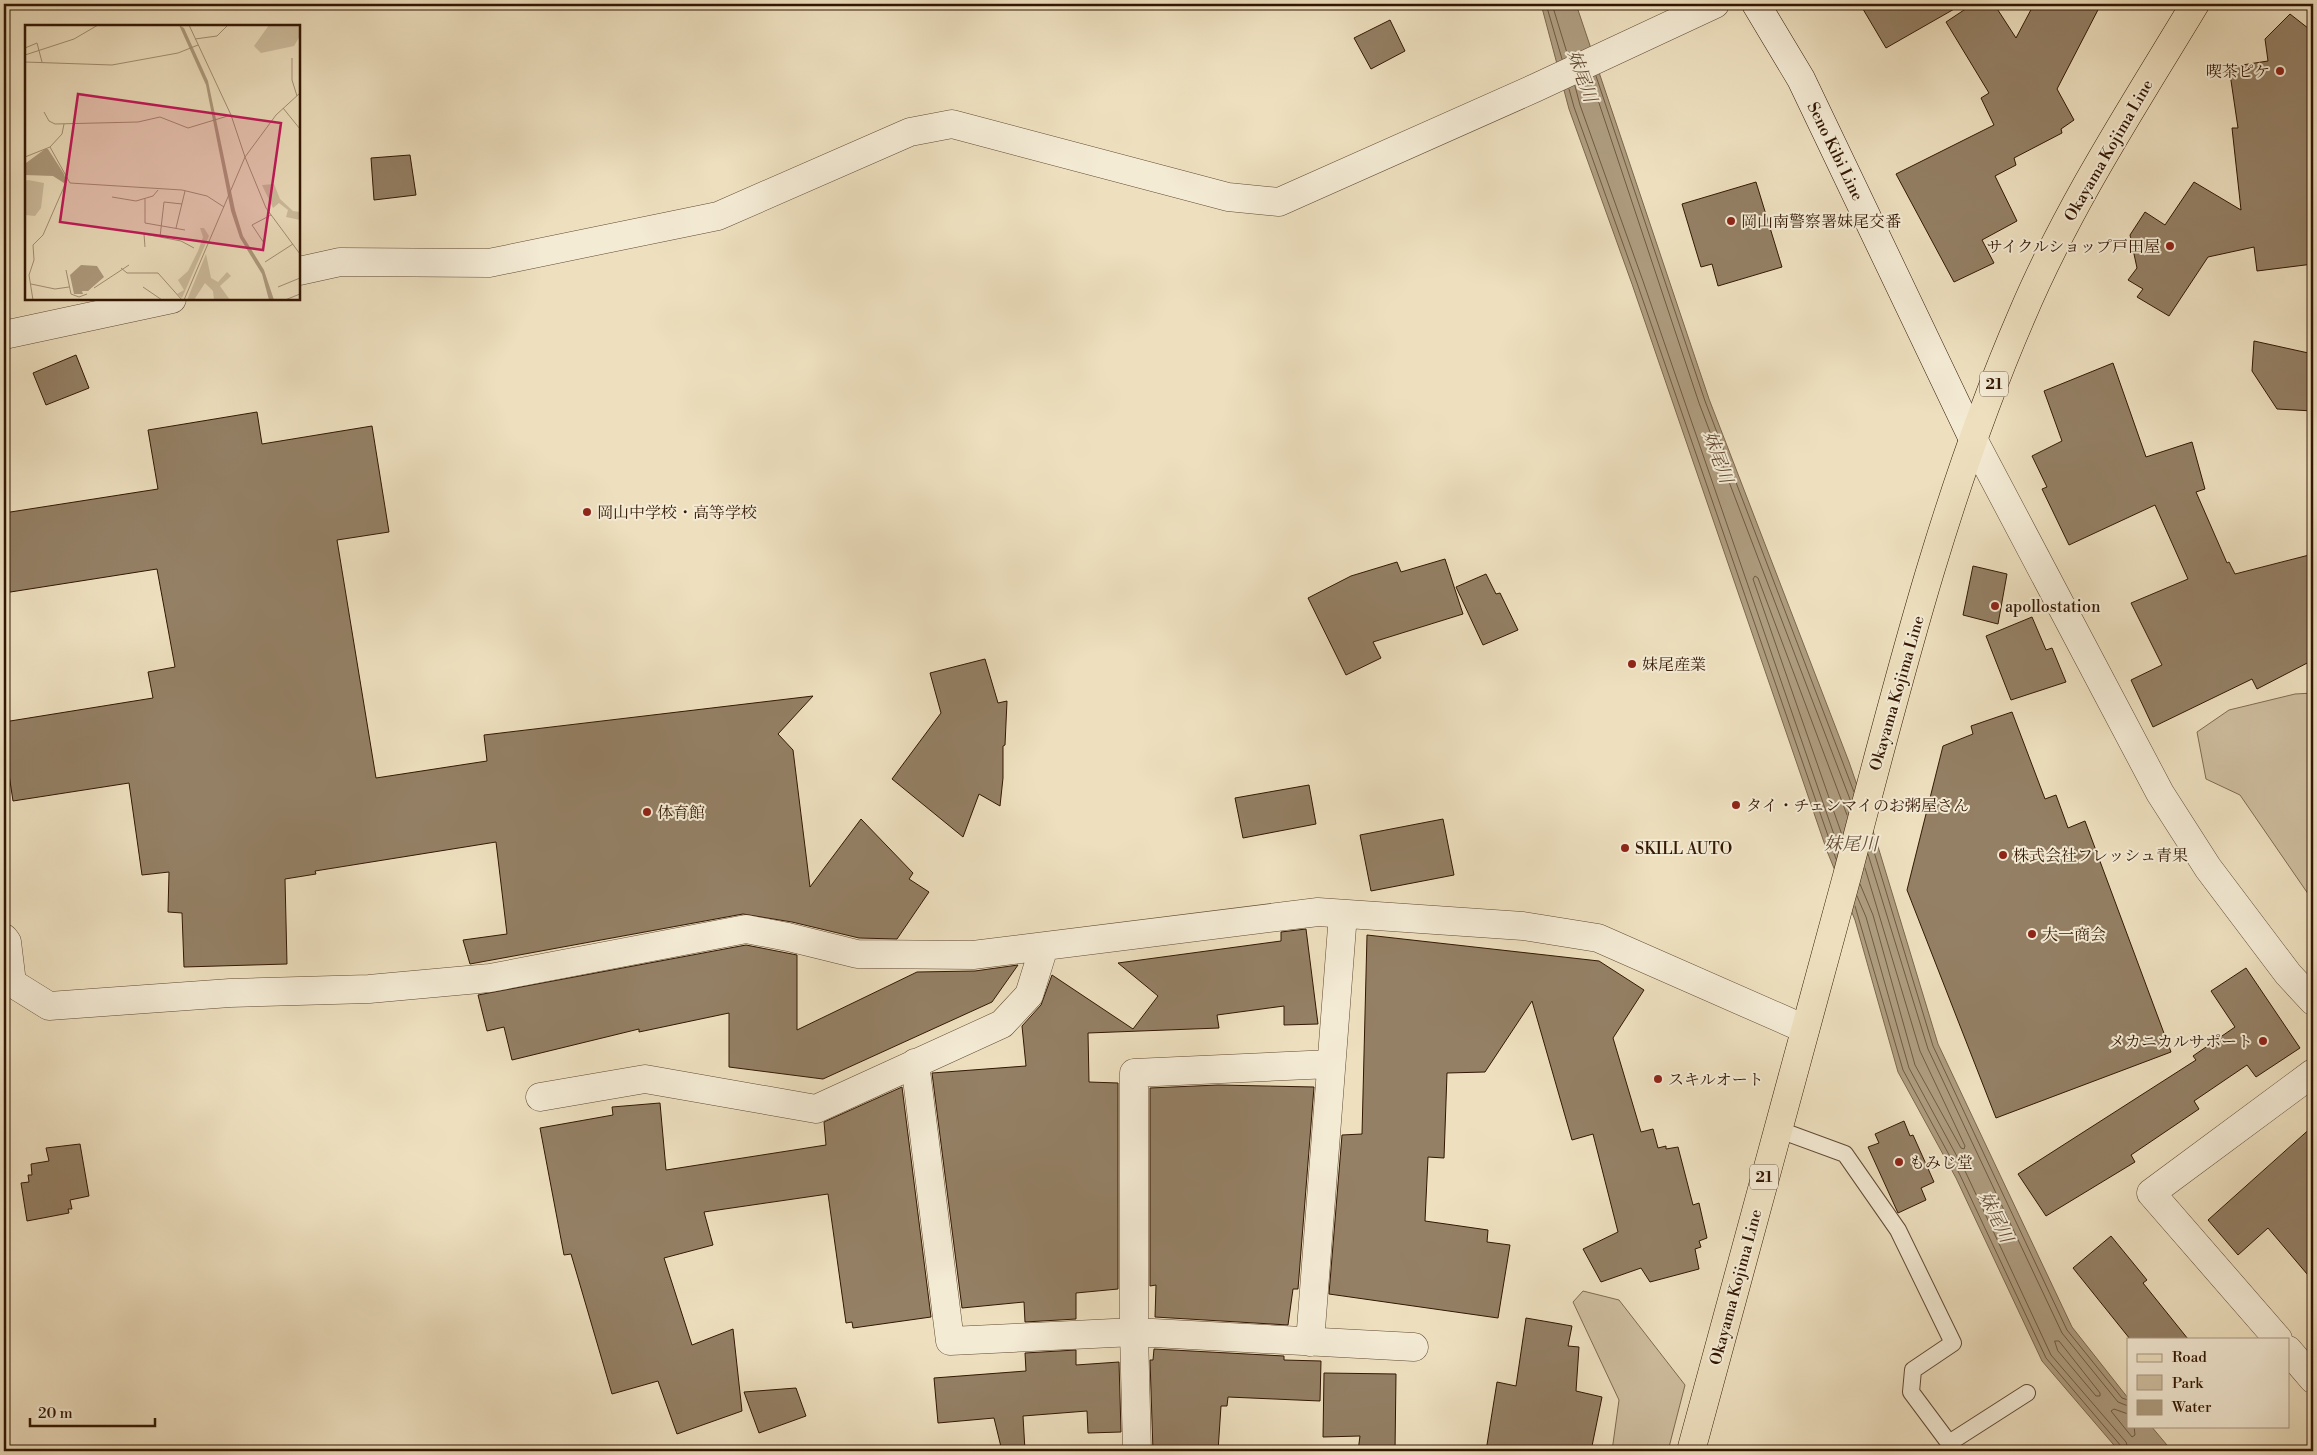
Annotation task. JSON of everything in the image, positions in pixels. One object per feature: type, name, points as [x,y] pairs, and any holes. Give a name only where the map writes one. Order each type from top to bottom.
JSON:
[{"type":"main road","name":"Okayama Kojima Line","points":[[1691,1451],[1868,796],[1933,563],[1972,437],[2022,313],[2062,228],[2195,4]]},
{"type":"street","points":[[300,271],[340,262],[489,263],[718,216],[910,132],[952,124],[1228,197],[1279,202],[1535,88],[1715,4]]},
{"type":"street","name":"Seno Kibi Line","points":[[1756,4],[1801,79],[1972,437],[2160,793],[2208,868],[2288,974],[2313,1001]]},
{"type":"street","points":[[4,335],[167,300]]},
{"type":"street","points":[[4,938],[7,942],[8,990],[49,1006],[230,994],[369,989],[490,978],[746,929],[857,954],[974,955],[1318,912],[1523,926],[1598,938],[1805,1029]]},
{"type":"street","points":[[1310,1342],[1343,914]]},
{"type":"street","points":[[540,1097],[645,1080],[816,1109],[1002,1024],[1029,995],[1044,947]]},
{"type":"street","points":[[915,1063],[950,1341],[1134,1332],[1414,1347]]},
{"type":"street","points":[[1137,1451],[1134,1332],[1134,1074],[1331,1064]]},
{"type":"street","points":[[2277,1338],[2151,1193],[2313,1072]]},
{"type":"street","points":[[2290,1352],[2313,1379]]},
{"type":"lane","points":[[1777,1129],[1845,1154],[1898,1230],[1953,1343],[1913,1370],[1911,1392],[1949,1443],[2027,1393]]},
{"type":"green space","points":[[2313,693],[2313,901],[2240,795],[2206,779],[2197,732],[2229,710],[2295,694]]},
{"type":"green space","points":[[1583,1291],[1619,1300],[1685,1385],[1668,1451],[1612,1451],[1619,1400],[1573,1302]]},
{"type":"water","name":"妹尾川","points":[[1541,4],[1576,4],[1709,399],[1849,762],[1876,840],[1938,1044],[2072,1327],[2127,1397],[2127,1428],[2153,1428],[2172,1451],[2119,1451],[2042,1361],[1956,1178],[1898,1072],[1855,920],[1827,851],[1632,284],[1569,109]]},
{"type":"building","points":[[1860,4],[1963,4],[1886,48]]},
{"type":"building","points":[[1973,4],[1994,4],[2016,38],[2034,4],[2101,4],[2057,89],[2074,120],[2061,129],[2062,133],[2014,158],[2016,165],[1995,176],[2017,221],[1982,240],[1994,263],[1954,282],[1896,174],[1994,125],[1981,98],[1989,93],[1946,22]]},
{"type":"building","points":[[2290,14],[2313,32],[2313,264],[2257,271],[2254,247],[2208,257],[2169,316],[2137,297],[2143,289],[2128,280],[2137,268],[2130,235],[2145,212],[2165,225],[2194,182],[2241,210],[2232,128],[2238,128],[2229,67],[2268,61],[2265,39]]},
{"type":"building","points":[[1390,20],[1405,51],[1371,69],[1354,38]]},
{"type":"building","points":[[410,155],[416,195],[374,200],[371,158]]},
{"type":"building","points":[[1756,182],[1782,267],[1718,286],[1712,264],[1701,267],[1682,204]]},
{"type":"building","points":[[2254,341],[2313,354],[2313,411],[2277,409],[2252,371]]},
{"type":"building","points":[[76,355],[89,388],[46,405],[33,373]]},
{"type":"building","points":[[2113,363],[2146,457],[2192,442],[2205,489],[2196,492],[2227,563],[2229,562],[2235,574],[2313,554],[2313,660],[2257,689],[2252,679],[2153,727],[2131,680],[2162,665],[2131,603],[2188,579],[2155,505],[2069,545],[2042,489],[2047,487],[2032,456],[2062,441],[2044,391]]},
{"type":"building","points":[[257,412],[262,444],[372,426],[389,532],[337,540],[376,778],[487,761],[484,735],[813,696],[778,734],[793,750],[810,887],[861,819],[913,873],[909,879],[929,892],[897,939],[859,938],[792,922],[743,914],[470,964],[463,940],[507,934],[496,842],[315,871],[316,874],[285,879],[287,964],[184,967],[182,913],[168,912],[169,872],[142,875],[129,783],[13,801],[4,741],[4,722],[153,698],[148,672],[175,667],[157,569],[4,593],[4,513],[158,489],[148,430]]},
{"type":"building","points":[[1445,559],[1463,614],[1373,642],[1381,658],[1346,675],[1308,598],[1351,576],[1397,562],[1401,572]]},
{"type":"building","points":[[1973,566],[2007,574],[1998,624],[1963,615]]},
{"type":"building","points":[[1486,574],[1496,594],[1500,593],[1518,630],[1483,645],[1456,587]]},
{"type":"building","points":[[2032,617],[2046,650],[2052,648],[2066,682],[2011,700],[1986,636]]},
{"type":"building","points":[[985,659],[998,703],[1007,701],[1000,806],[979,794],[963,837],[892,779],[941,713],[930,673]]},
{"type":"building","points":[[2012,712],[2045,799],[2056,795],[2068,828],[2085,821],[2171,1052],[1996,1118],[1907,890],[1943,746],[1973,734],[1971,726]]},
{"type":"building","points":[[1309,785],[1316,824],[1243,838],[1235,798]]},
{"type":"building","points":[[1443,819],[1454,875],[1371,891],[1360,835]]},
{"type":"building","points":[[1306,929],[1318,1024],[1284,1025],[1284,1006],[1217,1015],[1219,1028],[1088,1033],[1089,1082],[1118,1083],[1118,1289],[1076,1293],[1076,1319],[1025,1322],[1024,1302],[962,1308],[932,1073],[1026,1066],[1022,1026],[1041,1005],[1052,975],[1133,1029],[1158,996],[1118,963],[1281,941],[1281,932]]},
{"type":"building","points":[[1367,935],[1599,961],[1644,990],[1613,1038],[1641,1132],[1653,1129],[1658,1148],[1666,1146],[1666,1149],[1678,1147],[1693,1205],[1699,1203],[1707,1238],[1699,1241],[1701,1247],[1695,1249],[1699,1269],[1650,1282],[1641,1268],[1601,1282],[1583,1249],[1618,1232],[1593,1134],[1572,1140],[1532,1001],[1485,1072],[1447,1073],[1444,1158],[1428,1157],[1425,1221],[1488,1230],[1487,1242],[1510,1245],[1498,1318],[1329,1294],[1342,1135],[1362,1134]]},
{"type":"building","points":[[746,945],[797,955],[797,1030],[917,972],[975,971],[1018,965],[992,1002],[823,1079],[729,1067],[729,1013],[639,1032],[639,1029],[512,1060],[504,1027],[487,1031],[478,995]]},
{"type":"building","points":[[2246,968],[2300,1048],[2256,1077],[2247,1065],[2194,1101],[2199,1109],[2131,1155],[2135,1162],[2046,1216],[2018,1174],[2196,1060],[2193,1056],[2235,1027],[2211,991]]},
{"type":"building","points":[[1218,1085],[1314,1087],[1298,1289],[1293,1289],[1288,1325],[1155,1317],[1156,1285],[1150,1286],[1150,1088]]},
{"type":"building","points":[[902,1087],[931,1317],[853,1328],[852,1322],[846,1323],[828,1194],[704,1212],[713,1245],[664,1258],[692,1345],[733,1329],[742,1411],[677,1434],[658,1381],[612,1394],[571,1254],[564,1255],[540,1128],[613,1115],[612,1107],[660,1103],[666,1170],[826,1145],[824,1122]]},
{"type":"building","name":"もみじ堂","points":[[1904,1121],[1910,1136],[1913,1135],[1934,1182],[1921,1188],[1926,1200],[1898,1213],[1868,1147],[1879,1143],[1875,1134]]},
{"type":"building","points":[[2313,1126],[2313,1281],[2268,1228],[2238,1255],[2208,1220]]},
{"type":"building","points":[[80,1144],[89,1196],[70,1200],[72,1209],[68,1209],[69,1213],[27,1221],[21,1183],[29,1182],[28,1175],[32,1175],[31,1164],[49,1161],[46,1148]]},
{"type":"building","points":[[2111,1236],[2147,1280],[2143,1283],[2187,1338],[2129,1338],[2073,1268]]},
{"type":"building","points":[[1526,1318],[1572,1326],[1568,1346],[1579,1347],[1576,1391],[1602,1397],[1591,1451],[1486,1451],[1497,1382],[1516,1386]]},
{"type":"building","points":[[1154,1349],[1284,1356],[1284,1360],[1321,1361],[1320,1401],[1228,1397],[1227,1406],[1221,1406],[1218,1451],[1153,1451],[1150,1360],[1153,1360]]},
{"type":"building","points":[[1076,1350],[1076,1365],[1119,1362],[1121,1432],[1088,1433],[1087,1411],[1023,1416],[1025,1451],[1002,1451],[994,1418],[938,1423],[934,1378],[1026,1371],[1025,1353]]},
{"type":"building","points":[[1324,1373],[1396,1374],[1395,1451],[1358,1451],[1360,1436],[1323,1437]]},
{"type":"building","points":[[796,1388],[806,1416],[759,1433],[744,1392]]},
{"type":"place","name":"喫茶ピケ","points":[[2280,71]]},
{"type":"place","name":"岡山南警察署妹尾交番","points":[[1731,221]]},
{"type":"place","name":"サイクルショップ戸田屋","points":[[2170,246]]},
{"type":"place","name":"岡山中学校・高等学校","points":[[587,512]]},
{"type":"place","name":"apollostation","points":[[1995,606]]},
{"type":"place","name":"妹尾産業","points":[[1632,664]]},
{"type":"place","name":"タイ・チェンマイのお粥屋さん","points":[[1736,805]]},
{"type":"place","name":"体育館","points":[[647,812]]},
{"type":"place","name":"SKILL AUTO","points":[[1625,848]]},
{"type":"place","name":"株式会社フレッシュ青果","points":[[2003,855]]},
{"type":"place","name":"大一商会","points":[[2032,934]]},
{"type":"place","name":"メカニカルサポート","points":[[2263,1041]]},
{"type":"place","name":"スキルオート","points":[[1658,1079]]},
{"type":"place","name":"もみじ堂","points":[[1899,1162]]}]
